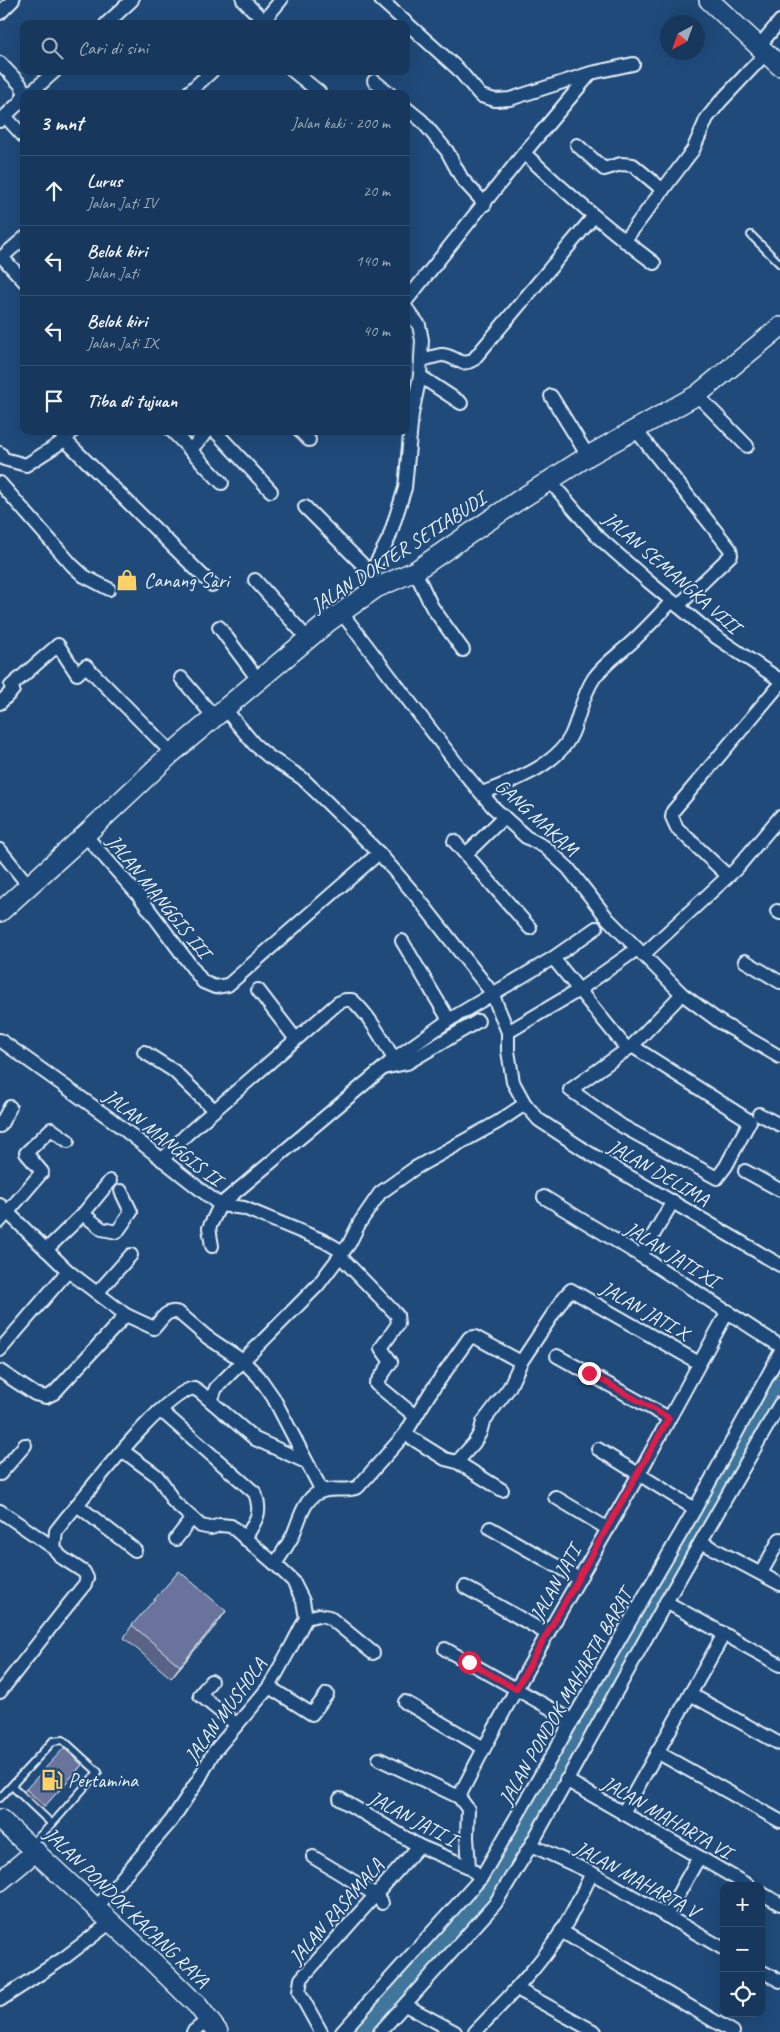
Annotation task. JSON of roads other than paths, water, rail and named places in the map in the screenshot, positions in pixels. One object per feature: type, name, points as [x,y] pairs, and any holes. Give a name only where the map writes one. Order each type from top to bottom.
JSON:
[{"type":"street","points":[[0,13],[13,0]]},
{"type":"street","points":[[110,20],[132,0]]},
{"type":"street","points":[[243,0],[260,20]]},
{"type":"street","points":[[264,20],[281,0]]},
{"type":"street","points":[[381,0],[403,20]]},
{"type":"street","points":[[709,0],[769,55]]},
{"type":"street","points":[[624,241],[693,150],[708,118],[720,102],[769,55],[780,21]]},
{"type":"street","points":[[410,26],[458,69],[481,96],[495,100],[510,98],[591,73],[633,64]]},
{"type":"street","points":[[0,63],[20,84],[22,90]]},
{"type":"street","points":[[410,296],[486,204],[524,153],[591,73]]},
{"type":"street","points":[[34,90],[51,75]]},
{"type":"street","points":[[191,90],[208,75]]},
{"type":"street","points":[[298,75],[317,90]]},
{"type":"street","points":[[374,80],[385,90]]},
{"type":"street","points":[[20,102],[3,119],[20,134]]},
{"type":"street","points":[[410,111],[422,121],[447,151],[462,179],[486,204]]},
{"type":"street","points":[[577,146],[604,170],[621,164],[634,165],[663,190]]},
{"type":"street","points":[[524,153],[594,216],[654,263]]},
{"type":"street","points":[[421,360],[441,355],[462,363],[468,363],[473,360],[594,216]]},
{"type":"street","points":[[20,241],[2,257],[20,277]]},
{"type":"street","points":[[410,313],[419,325],[422,340],[420,376],[410,409]]},
{"type":"street","name":"JALAN DOKTER SETIABUDI","points":[[0,912],[172,753],[341,612],[374,581],[415,572],[457,541],[549,480],[697,395],[780,327]]},
{"type":"street","points":[[420,376],[461,404]]},
{"type":"street","points":[[697,395],[747,446]]},
{"type":"street","points":[[551,396],[588,456]]},
{"type":"street","points":[[305,507],[374,581],[400,509],[405,488],[412,428],[410,417]]},
{"type":"street","points":[[482,793],[510,782],[554,758],[566,746],[586,692],[594,678],[654,621],[731,555],[730,549],[635,429]]},
{"type":"street","points":[[176,435],[222,483]]},
{"type":"street","points":[[190,450],[204,435]]},
{"type":"street","points":[[219,435],[272,491]]},
{"type":"street","points":[[1,459],[26,465],[69,436],[212,585]]},
{"type":"street","name":"JALAN SEMANGKA VIII","points":[[549,480],[598,536],[675,604],[729,647],[780,680]]},
{"type":"street","points":[[0,484],[72,565],[84,576],[109,589]]},
{"type":"street","points":[[415,572],[432,607],[463,650]]},
{"type":"street","points":[[255,580],[308,639]]},
{"type":"street","name":"GANG MAKAM","points":[[341,612],[482,793],[504,817],[526,837],[545,847],[568,868],[608,919],[682,994],[720,1022],[780,1057]]},
{"type":"street","points":[[219,627],[259,681]]},
{"type":"street","points":[[0,703],[13,690],[11,686],[58,645],[77,674],[86,666],[172,753]]},
{"type":"street","name":"JALAN DELIMA","points":[[181,678],[268,756],[302,778],[379,853],[417,897],[492,993],[508,1032],[508,1050],[513,1082],[525,1104],[539,1120],[558,1134],[780,1265]]},
{"type":"street","points":[[728,876],[677,828],[672,817],[673,811],[780,684]]},
{"type":"street","points":[[467,853],[504,817]]},
{"type":"street","points":[[508,1032],[640,952],[736,869],[780,817]]},
{"type":"street","name":"JALAN MANGGIS III","points":[[85,835],[139,896],[203,982],[215,987],[228,985],[379,853]]},
{"type":"street","points":[[454,841],[467,853],[530,928]]},
{"type":"street","points":[[0,850],[29,886]]},
{"type":"street","points":[[212,1246],[209,1228],[220,1205],[383,1068],[449,1020],[553,958],[596,928]]},
{"type":"street","points":[[402,941],[449,1020]]},
{"type":"street","points":[[553,958],[630,1048],[750,1121],[726,1166],[717,1178],[622,1126],[570,1090],[630,1048],[682,994]]},
{"type":"street","points":[[745,960],[780,982]]},
{"type":"street","points":[[258,990],[295,1038]]},
{"type":"street","points":[[162,1160],[214,1110],[295,1038],[338,1003],[352,1000],[375,1027],[394,1059]]},
{"type":"street","points":[[383,1068],[407,1063],[478,1021]]},
{"type":"street","name":"JALAN MANGGIS II","points":[[0,1040],[105,1115],[220,1205],[244,1208],[324,1241],[342,1254],[397,1316],[398,1324],[381,1348],[391,1362],[376,1384],[415,1416]]},
{"type":"street","points":[[144,1052],[174,1072],[214,1110]]},
{"type":"street","points":[[210,1401],[216,1388],[318,1285],[342,1254],[380,1192],[415,1168],[498,1122],[525,1104]]},
{"type":"street","points":[[0,1126],[10,1107]]},
{"type":"street","points":[[759,1114],[780,1125]]},
{"type":"street","points":[[68,1140],[51,1129],[26,1153],[42,1172],[2,1213],[68,1271],[126,1314],[154,1328],[166,1313],[178,1313],[243,1362],[266,1387],[322,1491]]},
{"type":"street","points":[[745,1171],[780,1190]]},
{"type":"street","points":[[46,1250],[83,1214],[110,1181]]},
{"type":"street","points":[[83,1214],[102,1229],[117,1232],[131,1212],[121,1191]]},
{"type":"street","name":"JALAN JATI XI","points":[[544,1197],[728,1311],[780,1346]]},
{"type":"street","points":[[640,1256],[672,1201]]},
{"type":"street","points":[[98,1292],[131,1255]]},
{"type":"street","points":[[0,1350],[68,1271]]},
{"type":"street","name":"JALAN JATI X","points":[[521,1362],[571,1290],[699,1363]]},
{"type":"street","name":"JALAN JATI","points":[[459,1797],[516,1689],[639,1474],[728,1311]]},
{"type":"street","points":[[0,1371],[35,1394],[46,1396],[54,1393],[126,1314]]},
{"type":"street","points":[[275,1564],[291,1539],[302,1512],[316,1494],[336,1488],[349,1491],[358,1487],[405,1434],[415,1416],[469,1338],[475,1337],[521,1362],[509,1388],[483,1422],[480,1433],[474,1443],[457,1462]]},
{"type":"street","name":"JALAN PONDOK MAHARTA BARAT","points":[[342,2032],[481,1878],[574,1721],[695,1508],[780,1353]]},
{"type":"street","points":[[557,1356],[669,1418]]},
{"type":"street","points":[[54,1548],[56,1531],[77,1504],[158,1412],[188,1389],[194,1388],[255,1439],[306,1462]]},
{"type":"street","name":"JALAN PONDOK MAHARTA BARAT","points":[[380,2032],[495,1904],[531,1845],[666,1602],[780,1404]]},
{"type":"street","points":[[158,1412],[166,1415],[255,1493],[259,1504],[259,1513],[245,1539]]},
{"type":"street","points":[[405,1434],[445,1459],[457,1462],[502,1490]]},
{"type":"street","points":[[0,1474],[25,1445]]},
{"type":"street","points":[[598,1448],[695,1508]]},
{"type":"street","points":[[124,1451],[156,1475],[173,1502],[201,1526],[211,1528],[220,1525],[231,1526],[275,1564],[293,1581],[303,1601],[306,1618],[319,1615],[329,1617],[373,1653]]},
{"type":"street","points":[[555,1497],[608,1529]]},
{"type":"street","points":[[77,1504],[135,1550]]},
{"type":"street","points":[[0,1511],[54,1548],[61,1557],[84,1572],[87,1578],[85,1584],[0,1692]]},
{"type":"street","points":[[176,1539],[192,1518]]},
{"type":"street","points":[[490,1528],[578,1578]]},
{"type":"street","points":[[761,1573],[780,1539]]},
{"type":"street","points":[[701,1542],[780,1584]]},
{"type":"street","points":[[465,1587],[548,1634]]},
{"type":"street","points":[[666,1602],[780,1664]]},
{"type":"street","name":"JALAN MUSHOLA","points":[[96,1907],[171,1821],[199,1780],[213,1753],[269,1687],[306,1618]]},
{"type":"street","points":[[623,1813],[724,1634]]},
{"type":"street","points":[[445,1649],[574,1721]]},
{"type":"street","points":[[211,1681],[200,1695],[237,1725]]},
{"type":"street","points":[[269,1687],[312,1714],[327,1694]]},
{"type":"street","points":[[690,1694],[780,1744]]},
{"type":"street","points":[[405,1702],[484,1748]]},
{"type":"street","points":[[658,1752],[780,1822]]},
{"type":"street","points":[[379,1759],[459,1797],[468,1809],[469,1867],[481,1878]]},
{"type":"street","name":"JALAN MAHARTA VI","points":[[566,1780],[742,1882]]},
{"type":"street","name":"JALAN JATI I","points":[[340,1799],[419,1846],[469,1867]]},
{"type":"street","name":"JALAN PONDOK KACANG RAYA","points":[[0,1819],[96,1907],[214,2026]]},
{"type":"street","name":"JALAN MAHARTA V","points":[[531,1845],[592,1874],[720,1947]]},
{"type":"street","name":"JALAN RASAMALA","points":[[321,2032],[308,2012],[299,1992],[301,1979],[379,1899],[419,1846]]},
{"type":"street","points":[[0,1881],[33,1848]]},
{"type":"street","points":[[313,1857],[379,1899]]},
{"type":"street","points":[[666,1916],[700,1857]]},
{"type":"street","points":[[475,2032],[517,1989],[561,1931],[592,1874]]},
{"type":"street","points":[[765,1895],[780,1904]]},
{"type":"street","points":[[0,2000],[64,1958],[111,1922]]},
{"type":"street","points":[[561,1931],[733,2032]]},
{"type":"street","points":[[763,1972],[780,1981]]},
{"type":"street","points":[[517,1989],[595,2032]]},
{"type":"street","points":[[405,2004],[456,2032]]},
{"type":"street","points":[[193,2032],[214,2026]]},
{"type":"lane","points":[[751,234],[780,264]]},
{"type":"lane","points":[[0,1798],[53,1741],[58,1739],[64,1740],[98,1772],[33,1848]]},
{"type":"lane","points":[[12,1786],[52,1824]]},
{"type":"waterway","points":[[367,2032],[491,1892],[780,1384]]},
{"type":"place","name":"Canang Sari","points":[[127,580]]},
{"type":"place","name":"Pertamina","points":[[52,1780]]}]
